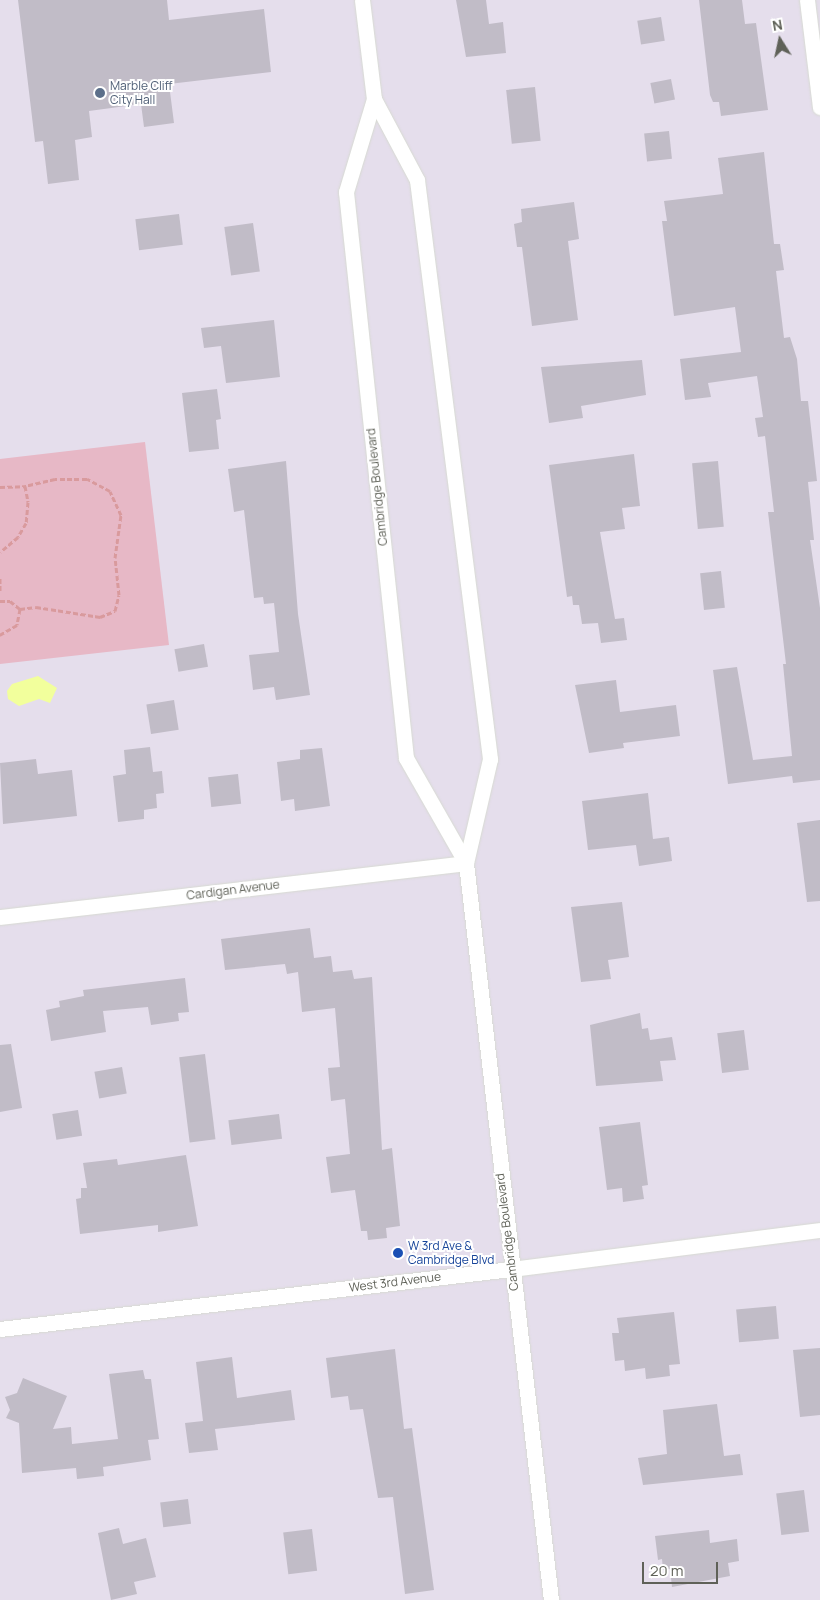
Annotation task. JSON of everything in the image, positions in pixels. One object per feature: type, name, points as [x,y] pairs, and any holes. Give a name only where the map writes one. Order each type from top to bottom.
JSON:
[{"type":"street","name":"Cambridge Boulevard","points":[[362,0],[374,99],[417,180],[490,759],[466,863],[511,1268],[551,1600]]},
{"type":"street","points":[[807,0],[820,107]]},
{"type":"street","name":"Cambridge Boulevard","points":[[374,99],[346,192],[406,758],[466,863]]},
{"type":"street","name":"Cardigan Avenue","points":[[0,917],[466,863]]},
{"type":"street","name":"West 3rd Avenue","points":[[0,1329],[820,1230]]},
{"type":"path","points":[[0,487],[25,486],[55,479],[87,479],[110,491],[121,515],[115,558],[119,595],[115,611],[100,617],[36,607],[20,609],[10,601],[0,601]]},
{"type":"path","points":[[0,552],[2,545],[18,537],[26,523],[25,486]]},
{"type":"path","points":[[0,578],[0,591]]},
{"type":"path","points":[[0,634],[17,625],[20,609]]},
{"type":"shaded area","points":[[145,442],[169,645],[0,664],[0,459]]},
{"type":"shaded area","points":[[38,676],[57,688],[50,703],[39,699],[19,706],[8,699],[7,691],[12,684]]},
{"type":"building","name":"Marble Cliff City Hall","points":[[18,0],[167,0],[169,20],[264,9],[271,72],[169,84],[174,123],[144,127],[141,104],[89,111],[92,137],[75,140],[79,180],[48,184],[43,141],[35,142]]},
{"type":"building","points":[[456,0],[486,0],[489,24],[503,22],[506,53],[466,57]]},
{"type":"building","points":[[699,0],[742,0],[745,24],[756,23],[768,110],[721,116],[719,102],[713,102],[710,95]]},
{"type":"building","points":[[661,17],[665,41],[641,44],[637,21]]},
{"type":"building","points":[[671,79],[675,100],[654,104],[650,83]]},
{"type":"building","points":[[535,87],[541,141],[512,144],[506,90]]},
{"type":"building","points":[[669,131],[672,159],[647,161],[644,134]]},
{"type":"building","points":[[764,152],[774,244],[780,244],[784,270],[776,271],[784,338],[790,337],[797,359],[801,401],[808,401],[817,481],[808,482],[814,540],[810,540],[820,608],[820,780],[793,783],[792,776],[728,784],[713,670],[737,667],[753,760],[792,756],[783,664],[786,664],[768,512],[774,512],[765,436],[758,437],[755,418],[763,417],[757,376],[708,383],[711,397],[685,400],[680,359],[741,352],[735,307],[674,316],[662,221],[667,221],[664,201],[723,194],[718,158]]},
{"type":"building","points":[[574,202],[579,239],[568,241],[578,320],[532,326],[522,247],[517,247],[514,224],[522,222],[521,209]]},
{"type":"building","points":[[179,214],[183,245],[139,250],[135,219]]},
{"type":"building","points":[[253,223],[260,272],[231,276],[224,227]]},
{"type":"building","points":[[274,320],[280,377],[226,383],[221,346],[204,348],[201,328]]},
{"type":"building","points":[[642,360],[646,395],[581,406],[583,418],[549,423],[541,367]]},
{"type":"building","points":[[217,389],[221,419],[216,420],[219,449],[189,452],[182,393]]},
{"type":"building","points":[[634,454],[640,506],[622,508],[625,529],[600,532],[615,619],[624,618],[627,640],[601,643],[598,623],[582,624],[579,605],[573,605],[572,596],[567,597],[549,465]]},
{"type":"building","points":[[286,461],[298,614],[310,695],[276,700],[274,687],[253,690],[249,655],[279,652],[274,603],[264,604],[263,597],[254,598],[244,510],[234,512],[228,469]]},
{"type":"building","points":[[718,461],[724,527],[698,529],[692,463]]},
{"type":"building","points":[[721,571],[725,608],[704,610],[700,573]]},
{"type":"building","points":[[204,644],[208,667],[178,672],[174,649]]},
{"type":"building","points":[[616,680],[620,712],[676,705],[680,736],[623,743],[624,748],[589,753],[575,685]]},
{"type":"building","points":[[174,700],[179,730],[151,734],[146,704]]},
{"type":"building","points":[[150,747],[153,772],[162,771],[164,793],[156,794],[157,808],[144,810],[144,819],[118,822],[113,776],[126,774],[124,750]]},
{"type":"building","points":[[322,748],[330,806],[295,811],[294,799],[281,801],[277,762],[300,759],[300,750]]},
{"type":"building","points":[[36,759],[38,774],[72,770],[77,816],[3,824],[0,763]]},
{"type":"building","points":[[238,774],[241,804],[211,807],[208,777]]},
{"type":"building","points":[[648,793],[653,839],[669,837],[672,861],[639,866],[636,845],[588,850],[582,801]]},
{"type":"building","points":[[820,820],[820,901],[807,902],[797,823]]},
{"type":"building","points":[[622,902],[629,957],[608,960],[611,979],[581,982],[571,907]]},
{"type":"building","points":[[310,928],[314,958],[331,956],[333,972],[352,970],[354,979],[372,977],[382,1150],[392,1148],[400,1226],[386,1228],[387,1238],[368,1240],[367,1231],[361,1231],[355,1190],[331,1193],[326,1157],[350,1154],[345,1099],[331,1101],[328,1068],[340,1067],[335,1008],[302,1012],[298,972],[287,974],[285,964],[225,970],[221,939]]},
{"type":"building","points":[[185,978],[189,1012],[178,1013],[179,1021],[151,1025],[148,1007],[103,1011],[106,1032],[51,1041],[46,1010],[60,1007],[59,1001],[84,996],[83,990]]},
{"type":"building","points":[[640,1013],[642,1029],[648,1028],[650,1040],[672,1037],[676,1060],[660,1061],[663,1081],[596,1086],[590,1025]]},
{"type":"building","points":[[744,1030],[749,1070],[722,1073],[717,1033]]},
{"type":"building","points":[[11,1044],[22,1108],[0,1112],[0,1045]]},
{"type":"building","points":[[205,1054],[215,1139],[190,1143],[179,1057]]},
{"type":"building","points":[[122,1067],[127,1094],[99,1098],[94,1072]]},
{"type":"building","points":[[78,1110],[82,1136],[56,1140],[52,1114]]},
{"type":"building","points":[[279,1114],[282,1139],[231,1145],[228,1120]]},
{"type":"building","points":[[640,1122],[648,1185],[642,1186],[644,1199],[623,1202],[622,1188],[607,1190],[599,1127]]},
{"type":"building","points":[[186,1155],[198,1226],[158,1232],[158,1225],[80,1234],[76,1199],[81,1198],[81,1188],[87,1188],[83,1163],[117,1159],[118,1165]]},
{"type":"building","points":[[776,1306],[779,1339],[739,1342],[736,1309]]},
{"type":"building","points":[[674,1312],[680,1364],[669,1365],[670,1376],[646,1379],[645,1368],[625,1371],[624,1360],[615,1361],[612,1333],[619,1333],[617,1318]]},
{"type":"building","points":[[820,1348],[820,1415],[800,1417],[793,1350]]},
{"type":"building","points":[[395,1349],[404,1429],[412,1428],[434,1590],[405,1594],[393,1497],[378,1498],[363,1409],[350,1410],[348,1396],[331,1398],[326,1358]]},
{"type":"building","points":[[232,1357],[237,1398],[291,1390],[295,1420],[215,1429],[218,1450],[189,1453],[185,1423],[203,1421],[196,1362]]},
{"type":"building","points":[[143,1370],[145,1379],[151,1379],[159,1439],[148,1440],[151,1460],[103,1467],[104,1476],[77,1479],[76,1468],[22,1473],[19,1423],[6,1418],[10,1410],[5,1397],[17,1393],[23,1378],[67,1396],[53,1429],[71,1427],[72,1444],[118,1439],[109,1374]]},
{"type":"building","points":[[717,1404],[724,1456],[740,1454],[743,1475],[643,1485],[638,1458],[667,1454],[663,1410]]},
{"type":"building","points":[[804,1490],[809,1532],[781,1535],[776,1493]]},
{"type":"building","points":[[188,1499],[191,1524],[163,1527],[160,1502]]},
{"type":"building","points":[[119,1528],[123,1544],[146,1538],[156,1577],[134,1582],[137,1594],[111,1600],[98,1533]]},
{"type":"building","points":[[312,1529],[317,1571],[288,1574],[283,1533]]},
{"type":"building","points":[[709,1530],[710,1543],[737,1539],[739,1561],[728,1563],[730,1576],[672,1587],[670,1569],[663,1570],[662,1559],[658,1560],[655,1536]]},
{"type":"place","name":"Marble Cliff City Hall","points":[[100,93]]},
{"type":"place","name":"W 3rd Ave & Cambridge Blvd","points":[[398,1253]]}]
